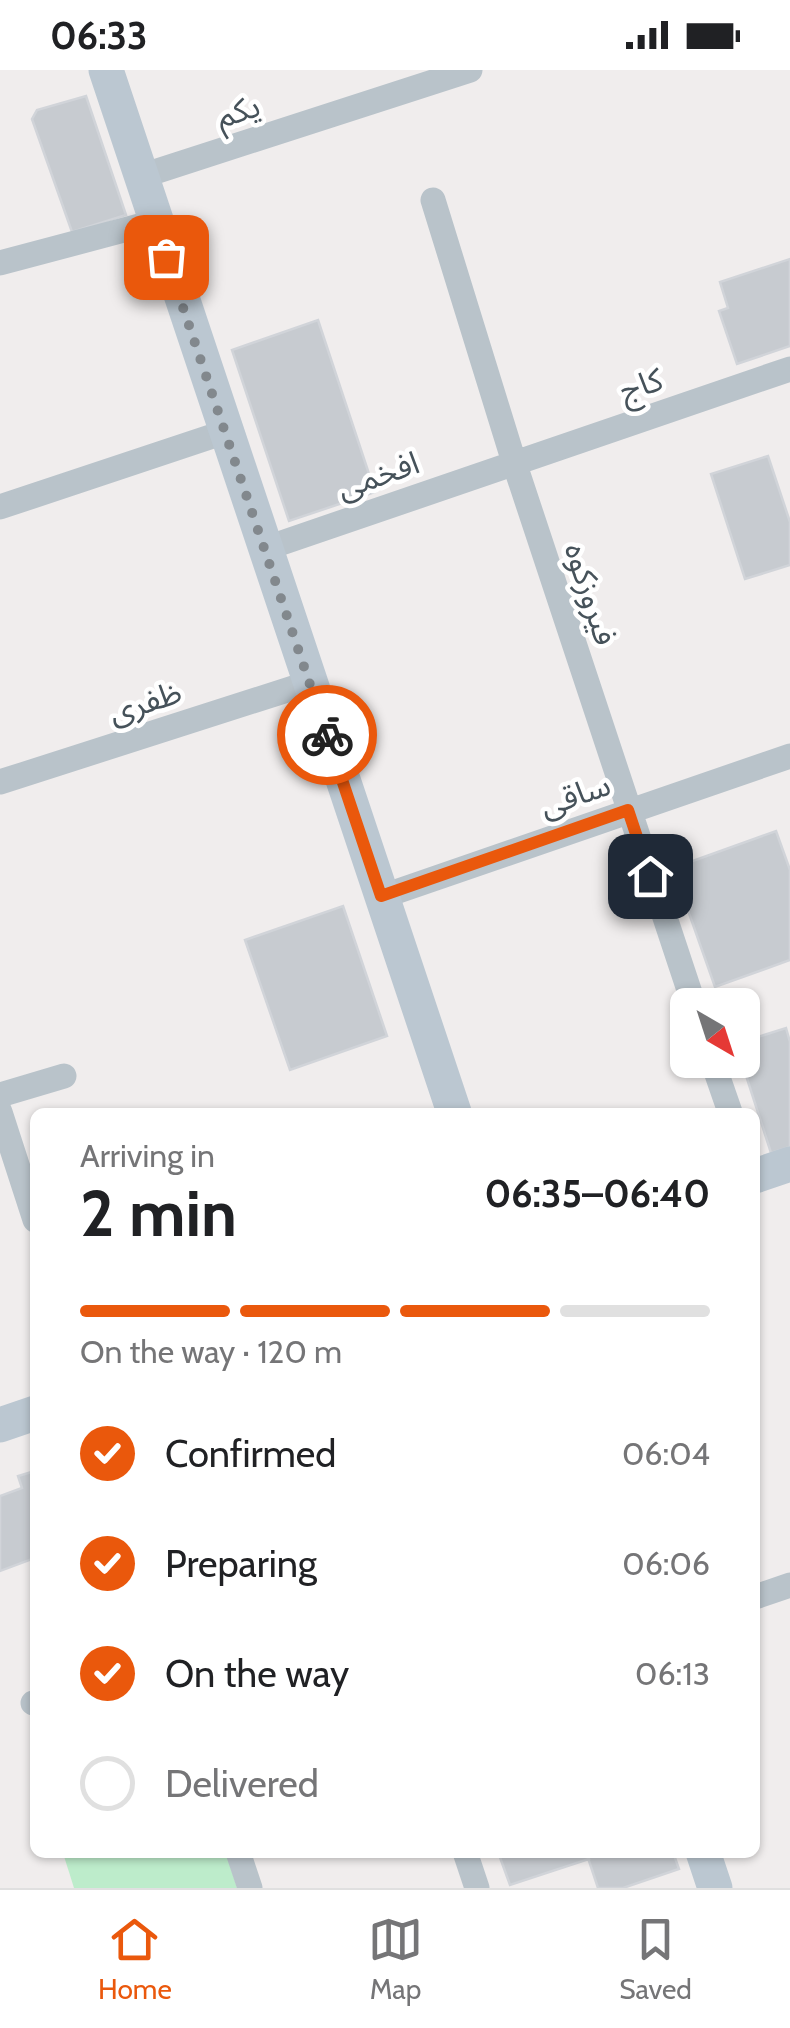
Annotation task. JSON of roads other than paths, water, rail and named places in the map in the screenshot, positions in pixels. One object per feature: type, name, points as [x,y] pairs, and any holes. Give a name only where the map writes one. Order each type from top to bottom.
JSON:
[{"type":"street","points":[[106,70],[453,1108]]},
{"type":"street","name":"یکم","points":[[139,177],[397,82],[470,70]]},
{"type":"street","name":"فیروزکوه","points":[[433,200],[514,462],[688,988]]},
{"type":"street","points":[[0,263],[154,222]]},
{"type":"street","name":"کاج","points":[[514,462],[790,369]]},
{"type":"street","points":[[0,507],[225,432]]},
{"type":"street","name":"افخمی","points":[[264,549],[514,462]]},
{"type":"street","name":"ظفری","points":[[0,782],[309,683]]},
{"type":"street","name":"ساقی","points":[[381,896],[790,756]]},
{"type":"street","points":[[0,1095],[64,1076]]},
{"type":"street","points":[[718,1078],[729,1108]]},
{"type":"street","points":[[0,1112],[30,1205]]},
{"type":"street","points":[[760,1174],[790,1164]]},
{"type":"street","points":[[0,1425],[30,1415]]},
{"type":"street","points":[[760,1595],[790,1585]]},
{"type":"street","points":[[240,1858],[250,1888]]},
{"type":"street","points":[[467,1858],[477,1888]]},
{"type":"street","points":[[704,1858],[714,1888]]}]
